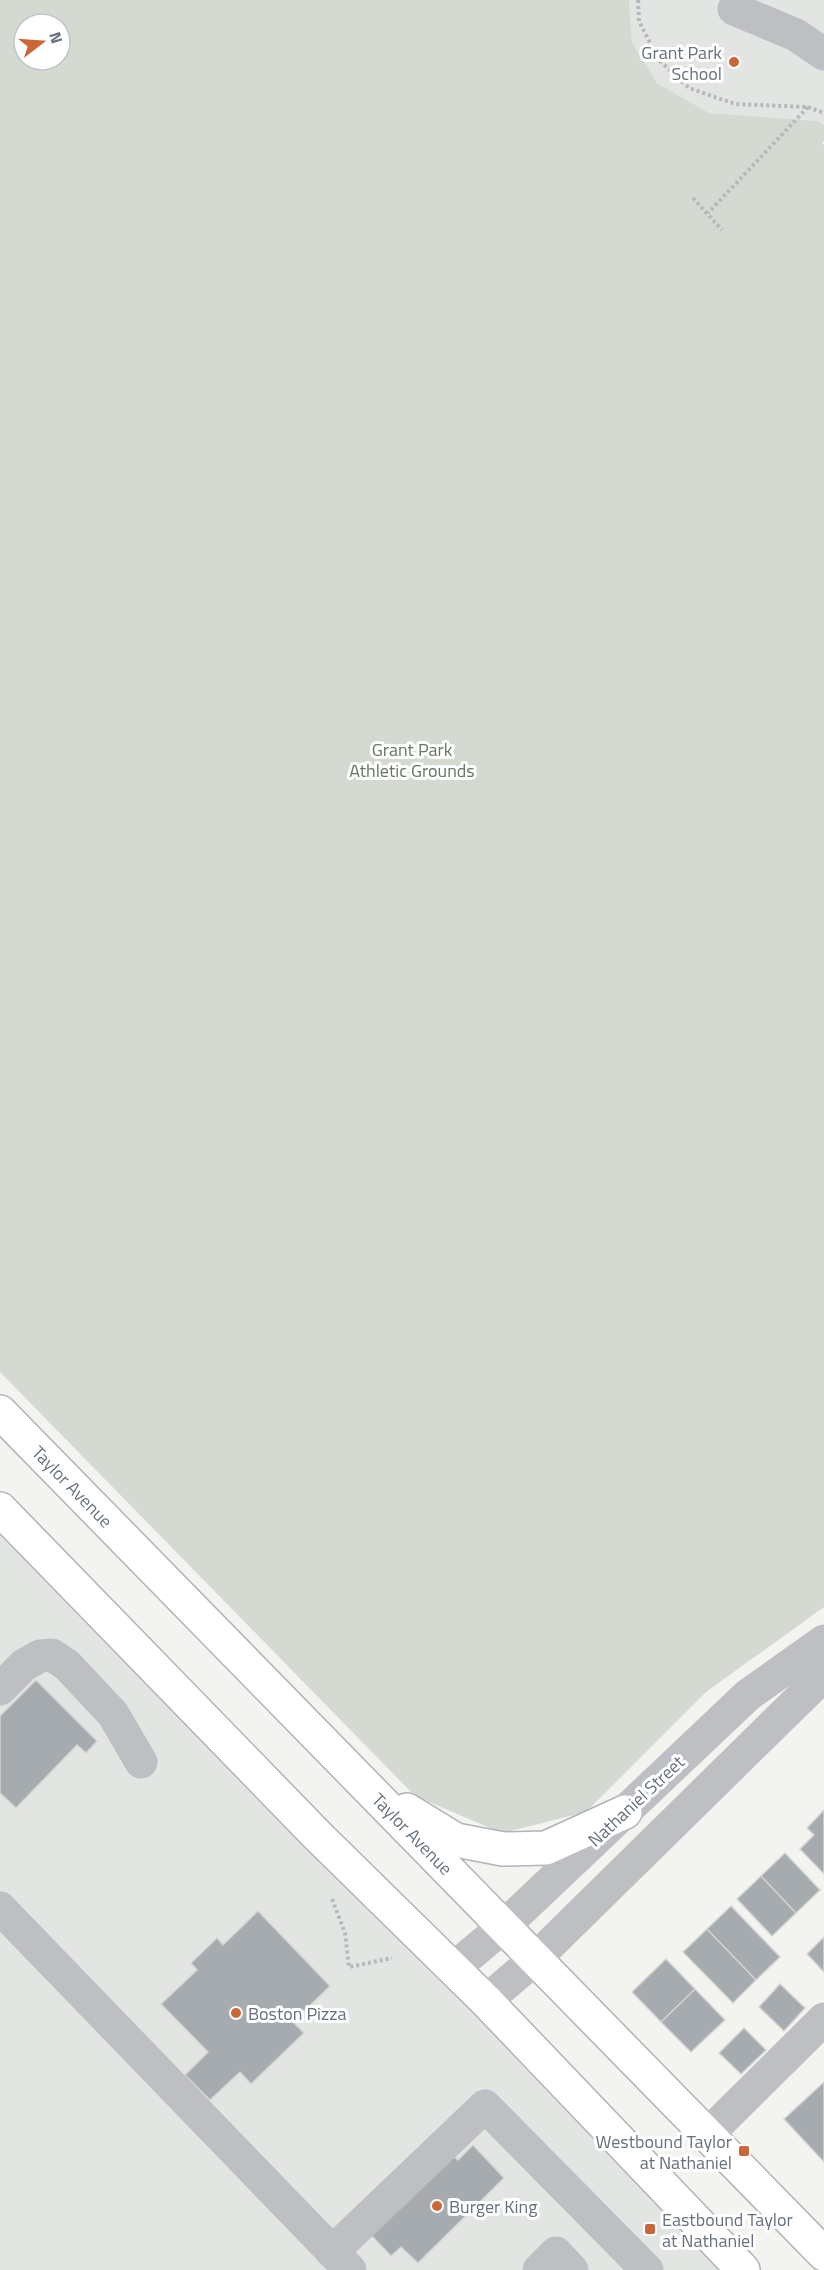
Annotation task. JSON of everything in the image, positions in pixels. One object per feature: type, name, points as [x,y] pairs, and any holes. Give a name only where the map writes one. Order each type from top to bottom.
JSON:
[{"type":"main road","name":"Taylor Avenue","points":[[0,1412],[824,2254]]},
{"type":"main road","points":[[0,1509],[317,1835],[486,2001],[743,2270]]},
{"type":"main road","points":[[365,1784],[456,1839],[503,1849],[546,1848],[625,1812]]},
{"type":"street","points":[[734,9],[796,35],[824,54]]},
{"type":"street","name":"Nathaniel Street","points":[[453,1968],[503,1927],[748,1695],[824,1641]]},
{"type":"street","points":[[0,1689],[24,1665],[40,1656],[52,1654],[67,1665],[113,1714],[141,1762]]},
{"type":"street","points":[[486,2001],[535,1959],[824,1675]]},
{"type":"street","points":[[0,1908],[341,2261],[485,2106],[647,2270]]},
{"type":"street","points":[[708,2134],[824,2019]]},
{"type":"street","points":[[539,2270],[556,2253],[572,2270]]},
{"type":"path","points":[[638,0],[639,21],[658,59],[689,88],[735,104],[808,107],[824,113]]},
{"type":"path","points":[[708,213],[808,107]]},
{"type":"path","points":[[693,198],[722,230]]},
{"type":"shaded area","name":"Grant Park School","points":[[629,0],[824,0],[824,127],[818,121],[709,113],[657,83],[632,42]]},
{"type":"shaded area","points":[[0,1509],[743,2270],[0,2270]]},
{"type":"green space","name":"Grant Park Athletic Grounds","points":[[0,0],[629,0],[632,42],[657,83],[709,113],[818,121],[824,126],[822,143],[824,145],[824,1607],[706,1692],[586,1812],[502,1833],[415,1796],[0,1372]]},
{"type":"building","points":[[36,1680],[97,1741],[86,1753],[77,1745],[16,1808],[0,1793],[0,1716]]},
{"type":"building","points":[[824,1810],[824,1874],[800,1849],[814,1835],[807,1828]]},
{"type":"building","points":[[785,1853],[820,1890],[796,1913],[761,1876]]},
{"type":"building","points":[[761,1876],[796,1913],[772,1936],[737,1899]]},
{"type":"building","points":[[731,1906],[780,1957],[756,1980],[707,1929]]},
{"type":"building","name":"Boston Pizza","points":[[258,1911],[330,1986],[293,2022],[304,2033],[251,2084],[240,2072],[210,2100],[185,2075],[208,2052],[161,2004],[197,1970],[191,1963],[217,1938],[223,1945]]},
{"type":"building","points":[[707,1929],[756,1980],[733,2003],[683,1952]]},
{"type":"building","points":[[824,1937],[824,1972],[807,1954]]},
{"type":"building","points":[[666,1959],[695,1989],[661,2022],[632,1992]]},
{"type":"building","points":[[780,1984],[805,2008],[784,2031],[759,2007]]},
{"type":"building","points":[[695,1989],[725,2020],[691,2052],[661,2022]]},
{"type":"building","points":[[744,2028],[766,2050],[741,2074],[719,2053]]},
{"type":"building","points":[[824,2082],[824,2162],[784,2119]]},
{"type":"building","name":"Burger King","points":[[473,2145],[504,2178],[418,2263],[401,2247],[391,2256],[371,2235],[452,2155],[458,2160]]},
{"type":"place","name":"Grant Park School","points":[[734,62]]},
{"type":"place","name":"Boston Pizza","points":[[236,2013]]},
{"type":"place","name":"Westbound Taylor at Nathaniel","points":[[744,2151]]},
{"type":"place","name":"Burger King","points":[[437,2206]]},
{"type":"place","name":"Eastbound Taylor at Nathaniel","points":[[650,2229]]}]
